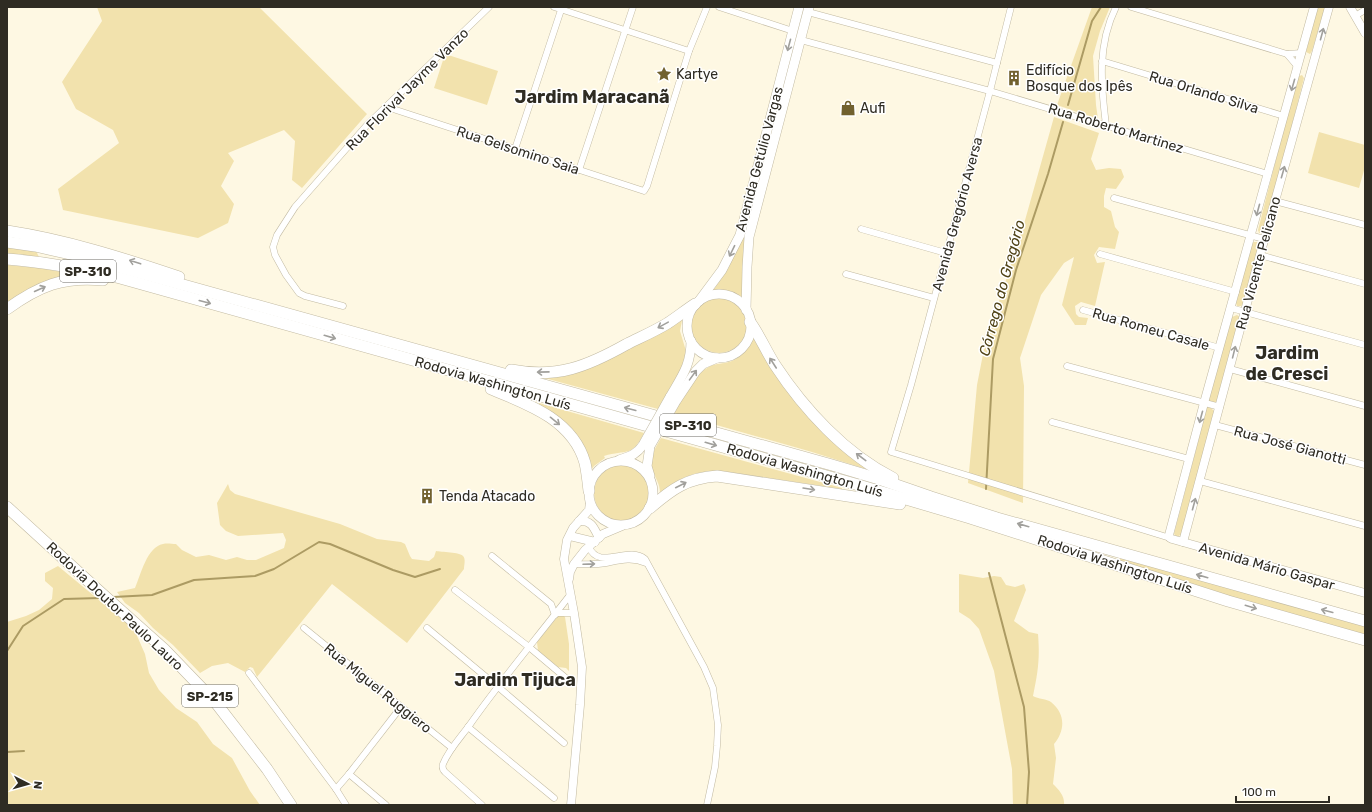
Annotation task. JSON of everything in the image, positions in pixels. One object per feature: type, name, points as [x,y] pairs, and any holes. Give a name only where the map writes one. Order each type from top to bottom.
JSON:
[{"type":"highway","points":[[7,231],[68,243],[125,259],[292,314]]},
{"type":"highway","name":"Rodovia Washington Luís","points":[[7,242],[35,246],[79,256],[292,314],[440,357],[839,467],[932,497],[1079,541],[1365,621]]},
{"type":"highway","name":"Rodovia Washington Luís","points":[[7,259],[74,267],[120,278],[854,484],[970,518],[1228,601],[1365,640]]},
{"type":"highway","points":[[7,309],[24,297],[47,286],[58,282],[81,278],[112,281],[167,292]]},
{"type":"highway","points":[[440,357],[521,372],[554,372],[568,370],[594,362],[668,322],[697,302]]},
{"type":"highway","points":[[750,322],[756,330],[764,348],[786,381],[806,407],[829,432],[883,473],[932,497]]},
{"type":"highway","points":[[444,370],[536,408],[558,422],[574,440],[580,451],[584,462],[590,497]]},
{"type":"highway","points":[[650,508],[667,493],[686,482],[717,476],[905,504],[970,518]]},
{"type":"highway","points":[[7,503],[20,519]]},
{"type":"highway","name":"Rodovia Doutor Paulo Lauro","points":[[7,507],[164,649],[216,703],[267,769],[291,805]]},
{"type":"main road","name":"Avenida Getúlio Vargas","points":[[697,302],[722,270],[740,235],[799,7]]},
{"type":"main road","name":"Avenida Getúlio Vargas","points":[[746,310],[749,237],[808,10]]},
{"type":"main road","points":[[673,399],[703,364],[717,358],[728,356],[738,351],[750,334],[750,322],[746,310],[739,301],[730,296],[719,294],[708,296],[697,302],[690,312],[687,322],[687,332],[697,350],[717,358]]},
{"type":"main road","points":[[646,446],[647,466],[653,489],[653,499],[650,508],[638,521],[622,526],[612,524],[602,519],[595,512],[590,497],[591,483],[600,469],[606,465],[633,455],[646,446],[673,399],[687,368],[691,351],[691,341]]},
{"type":"main road","points":[[614,462],[625,461],[635,464],[644,470],[651,480]]},
{"type":"street","name":"Rua Florival Jayme Vanzo","points":[[343,306],[299,293],[286,275],[275,255],[273,247],[278,234],[296,207],[367,125],[490,7]]},
{"type":"street","points":[[554,7],[561,8],[689,51],[706,7]]},
{"type":"street","points":[[579,170],[633,7]]},
{"type":"street","points":[[719,7],[793,31]]},
{"type":"street","name":"Avenida Gregório Aversa","points":[[1011,7],[990,91],[901,421],[891,452],[1170,538]]},
{"type":"street","points":[[1106,125],[1102,94],[1103,46],[1110,20],[1116,7]]},
{"type":"street","points":[[1131,7],[1287,54],[1302,54],[1316,57]]},
{"type":"street","name":"Rua Vicente Pelicano","points":[[1170,538],[1169,534],[1204,403],[1314,7]]},
{"type":"street","name":"Rua Vicente Pelicano","points":[[1184,542],[1264,239],[1329,7]]},
{"type":"street","points":[[1350,7],[1365,33]]},
{"type":"street","points":[[515,149],[561,8]]},
{"type":"street","points":[[808,10],[997,63]]},
{"type":"street","points":[[1356,16],[1365,10]]},
{"type":"street","name":"Rua Roberto Martinez","points":[[801,40],[990,91],[1268,174]]},
{"type":"street","name":"Rua Gelsomino Saia","points":[[392,109],[644,191],[647,186],[689,51]]},
{"type":"street","points":[[1287,54],[1298,67],[1312,71]]},
{"type":"street","name":"Rua Orlando Silva","points":[[1102,61],[1284,116]]},
{"type":"street","points":[[1114,198],[1264,239]]},
{"type":"street","points":[[1275,201],[1365,226]]},
{"type":"street","points":[[861,229],[946,253]]},
{"type":"street","points":[[1100,254],[1236,292]]},
{"type":"street","points":[[1260,255],[1365,284]]},
{"type":"street","points":[[846,274],[934,298]]},
{"type":"street","points":[[1231,308],[1365,345]]},
{"type":"street","name":"Rua Romeu Casale","points":[[1083,310],[1220,348]]},
{"type":"street","points":[[1067,366],[1220,407]]},
{"type":"street","points":[[1230,368],[1365,406]]},
{"type":"street","points":[[1052,422],[1189,459]]},
{"type":"street","name":"Rua José Gianotti","points":[[1215,425],[1365,465]]},
{"type":"street","points":[[1200,481],[1365,526]]},
{"type":"street","points":[[571,805],[582,684],[582,667],[564,559],[564,551],[567,540],[579,521],[589,510],[590,497]]},
{"type":"street","points":[[579,521],[588,522],[594,526],[592,554],[598,558],[633,554],[643,557],[704,668],[713,688],[718,725],[716,768],[707,805]]},
{"type":"street","points":[[568,582],[570,572],[578,558],[603,534],[622,526]]},
{"type":"street","points":[[570,536],[594,542]]},
{"type":"street","name":"Avenida Mário Gaspar","points":[[1170,538],[1365,593]]},
{"type":"street","points":[[564,551],[574,564]]},
{"type":"street","points":[[492,556],[551,604],[556,614]]},
{"type":"street","points":[[574,564],[605,563],[630,559],[646,563]]},
{"type":"street","points":[[455,590],[567,679]]},
{"type":"street","points":[[482,805],[444,770],[443,764],[452,748],[497,686],[570,595]]},
{"type":"street","points":[[556,614],[574,613]]},
{"type":"street","name":"Rua Miguel Ruggiero","points":[[304,628],[452,748]]},
{"type":"street","points":[[426,628],[564,743]]},
{"type":"street","points":[[249,673],[336,789],[346,805]]},
{"type":"street","points":[[336,789],[401,707]]},
{"type":"street","points":[[468,727],[554,798]]},
{"type":"street","points":[[349,774],[386,805]]},
{"type":"shaded area","points":[[97,7],[259,7],[367,114],[302,188],[292,180],[295,141],[284,130],[228,153],[234,161],[221,186],[234,204],[228,223],[198,238],[63,210],[58,189],[119,143],[113,130],[76,109],[62,82],[102,21]]},
{"type":"shaded area","points":[[801,7],[806,7],[748,231],[744,299],[729,292],[712,292],[728,269],[742,237]]},
{"type":"shaded area","points":[[1092,7],[1110,7],[1100,31],[1093,56],[1098,119],[1057,105]]},
{"type":"shaded area","points":[[1317,7],[1325,7],[1310,54],[1306,52]]},
{"type":"shaded area","points":[[445,54],[498,71],[487,105],[434,88]]},
{"type":"shaded area","points":[[1302,75],[1304,78],[1265,230],[1262,233],[1259,233],[1258,230],[1297,77]]},
{"type":"shaded area","points":[[1054,117],[1099,133],[1091,159],[1096,170],[1109,168],[1121,169],[1124,177],[1116,189],[1106,188],[1104,196],[1104,207],[1111,211],[1115,227],[1119,232],[1115,249],[1099,247],[1094,255],[1097,263],[1105,262],[1095,306],[1081,302],[1075,306],[1076,314],[1079,317],[1088,318],[1086,325],[1075,325],[1062,305],[1074,257],[1064,263],[1041,295],[1020,358],[1024,386],[1023,503],[968,483],[977,385],[985,344],[1022,231]]},
{"type":"shaded area","points":[[1319,132],[1365,145],[1365,167],[1359,188],[1308,173]]},
{"type":"shaded area","points":[[1258,242],[1260,246],[1244,303],[1241,306],[1237,306],[1236,303],[1252,243]]},
{"type":"shaded area","points":[[7,247],[36,251],[40,259],[7,256]]},
{"type":"shaded area","points":[[7,265],[39,268],[74,274],[73,276],[7,305]]},
{"type":"shaded area","points":[[714,297],[724,297],[739,305],[745,314],[747,325],[745,336],[739,345],[724,353],[714,353],[703,348],[696,341],[691,330],[691,320],[696,309],[703,302]]},
{"type":"shaded area","points":[[683,315],[680,331],[686,351],[685,356],[682,367],[658,409],[541,377],[561,374]]},
{"type":"shaded area","points":[[1237,315],[1240,317],[1218,402],[1215,404],[1209,403],[1208,400],[1232,317]]},
{"type":"shaded area","points":[[755,334],[762,350],[869,470],[812,452],[674,413],[693,382],[702,372],[715,364],[725,363],[740,356],[747,349]]},
{"type":"shaded area","points":[[539,403],[644,433],[636,446],[632,449],[604,456],[605,458],[594,466],[589,473],[587,463],[539,406]]},
{"type":"shaded area","points":[[1207,407],[1210,407],[1214,411],[1182,534],[1177,537],[1174,534]]},
{"type":"shaded area","points":[[661,438],[842,489],[722,471],[713,471],[697,473],[681,479],[660,493],[659,486],[652,469],[651,460]]},
{"type":"shaded area","points":[[622,465],[633,467],[642,473],[648,482],[650,493],[648,504],[642,513],[633,519],[622,521],[611,519],[602,513],[596,504],[594,493],[596,482],[602,473],[611,467]]},
{"type":"shaded area","points":[[228,484],[230,490],[235,494],[340,524],[377,539],[401,542],[405,544],[412,559],[429,561],[434,557],[436,551],[461,555],[463,556],[465,562],[464,569],[407,643],[332,584],[257,677],[253,668],[250,667],[245,672],[228,663],[212,666],[200,673],[139,613],[125,603],[117,592],[135,588],[145,562],[157,546],[163,544],[176,544],[182,550],[196,557],[209,555],[226,560],[237,557],[247,560],[256,560],[284,548],[286,540],[283,533],[238,536],[226,531],[220,525],[217,503]]},
{"type":"shaded area","points":[[1121,556],[1365,624],[1365,636],[1264,608],[1119,562]]},
{"type":"shaded area","points":[[58,566],[134,629],[145,654],[149,673],[159,690],[176,708],[197,722],[213,744],[232,758],[250,791],[260,805],[7,805],[7,622],[39,610],[52,599],[53,588],[45,581],[45,573]]},
{"type":"shaded area","points":[[959,574],[983,578],[994,576],[1001,577],[1006,585],[1015,587],[1024,584],[1026,590],[1014,621],[1029,632],[1038,634],[1038,665],[1033,696],[1051,702],[1056,707],[1061,717],[1062,728],[1058,739],[1054,744],[1056,758],[1053,784],[1063,796],[1064,805],[1013,805],[1012,769],[994,671],[979,629],[970,619],[959,612]]},
{"type":"shaded area","points":[[559,615],[563,615],[565,617],[569,644],[569,671],[566,668],[558,667],[538,651],[537,642]]},
{"type":"waterway","name":"Córrego do Gregório","points":[[1068,105],[1092,21],[1101,7]]},
{"type":"waterway","name":"Córrego do Gregório","points":[[986,489],[993,359],[1016,270],[1048,174],[1063,122]]},
{"type":"waterway","points":[[113,597],[152,595],[194,580],[255,576],[274,569],[319,542],[330,544],[393,570],[415,577],[440,569]]},
{"type":"waterway","name":"Córrego do Gregório","points":[[989,573],[1024,707],[1029,772],[1027,805]]},
{"type":"waterway","points":[[7,651],[23,626],[64,599],[100,598]]},
{"type":"waterway","points":[[7,752],[24,751]]},
{"type":"place","name":"Kartye","points":[[664,74]]},
{"type":"place","name":"Edifício Bosque dos Ipês","points":[[1014,78]]},
{"type":"place","name":"Aufi","points":[[848,108]]},
{"type":"place","name":"Tenda Atacado","points":[[427,496]]},
{"type":"district","name":"Jardim Maracanã","points":[[592,97]]},
{"type":"district","name":"Jardim de Cresci","points":[[1287,363]]},
{"type":"district","name":"Jardim Tijuca","points":[[515,680]]}]
